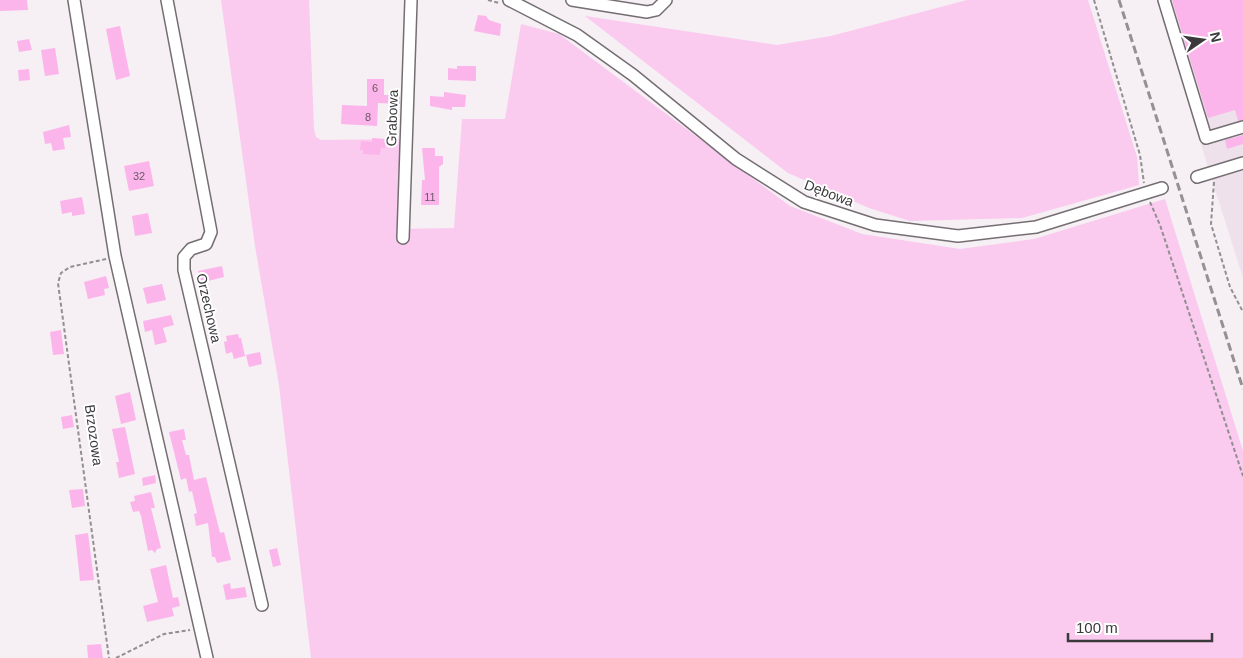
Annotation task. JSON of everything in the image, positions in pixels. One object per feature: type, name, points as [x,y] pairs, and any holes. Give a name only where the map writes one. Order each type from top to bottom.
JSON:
[{"type":"street","points":[[74,0],[115,256],[207,658]]},
{"type":"street","name":"Orzechowa","points":[[167,0],[211,232],[206,244],[192,249],[184,257],[184,270],[262,606]]},
{"type":"street","name":"Grabowa","points":[[403,238],[411,0]]},
{"type":"street","name":"Dębowa","points":[[509,0],[577,35],[632,75],[736,158],[804,202],[875,226],[958,236],[1036,226],[1162,188]]},
{"type":"street","points":[[572,0],[647,12],[656,10],[666,0]]},
{"type":"street","points":[[1164,0],[1206,138],[1243,127]]},
{"type":"street","points":[[1197,177],[1243,163]]},
{"type":"path","points":[[1094,0],[1140,156],[1146,193],[1160,225],[1243,476]]},
{"type":"path","points":[[1214,172],[1210,224],[1230,287],[1243,312]]},
{"type":"path","name":"Brzozowa","points":[[109,658],[58,283],[61,273],[70,267],[115,256]]},
{"type":"path","points":[[116,658],[164,634],[200,629]]},
{"type":"shaded area","points":[[221,0],[309,0],[314,129],[316,137],[321,140],[405,139],[399,229],[454,228],[462,119],[505,119],[521,24],[559,34],[790,206],[862,234],[960,249],[1034,239],[1165,199],[1243,451],[1243,658],[311,658],[279,385],[255,246]]},
{"type":"shaded area","points":[[967,0],[1088,0],[1137,157],[1139,185],[1022,218],[910,221],[869,208],[788,173],[585,16],[777,45],[831,36]]},
{"type":"shaded area","points":[[1157,0],[1243,0],[1243,278],[1208,167]]},
{"type":"building","points":[[0,0],[27,0],[28,10],[0,11]]},
{"type":"building","points":[[1172,0],[1243,0],[1243,120],[1238,121],[1235,110],[1208,118]]},
{"type":"building","points":[[478,15],[486,16],[489,20],[501,24],[500,36],[474,31]]},
{"type":"building","points":[[120,26],[130,76],[116,80],[106,29]]},
{"type":"building","points":[[29,39],[32,50],[19,52],[17,41]]},
{"type":"building","points":[[55,48],[59,74],[45,76],[41,50]]},
{"type":"building","points":[[457,66],[476,66],[476,81],[448,80],[448,68],[457,69]]},
{"type":"building","points":[[29,69],[30,80],[19,81],[18,70]]},
{"type":"building","points":[[367,79],[384,79],[384,95],[400,95],[400,104],[378,103],[377,126],[341,124],[342,105],[367,106]]},
{"type":"building","points":[[444,92],[466,95],[465,107],[452,107],[452,110],[430,106],[430,96],[444,97]]},
{"type":"building","points":[[69,125],[71,137],[63,138],[65,149],[53,151],[51,143],[45,144],[43,132]]},
{"type":"building","points":[[1243,135],[1243,144],[1227,149],[1225,140]]},
{"type":"building","points":[[372,138],[386,139],[385,148],[381,148],[380,155],[363,154],[363,150],[360,150],[361,141],[372,142]]},
{"type":"building","points":[[422,148],[435,148],[435,156],[443,156],[443,164],[439,167],[439,205],[421,205],[422,180],[425,180]]},
{"type":"building","points":[[149,161],[154,186],[129,191],[124,166]]},
{"type":"building","points":[[82,197],[85,214],[72,216],[72,212],[62,214],[60,201]]},
{"type":"building","points":[[148,213],[152,233],[135,236],[132,216]]},
{"type":"building","points":[[222,266],[224,277],[200,283],[198,271]]},
{"type":"building","points":[[106,276],[109,288],[104,289],[105,295],[88,299],[84,282]]},
{"type":"building","points":[[162,284],[166,300],[147,304],[143,288]]},
{"type":"building","points":[[171,315],[174,325],[163,328],[167,342],[155,345],[152,330],[145,332],[143,321]]},
{"type":"building","points":[[61,330],[64,354],[53,355],[50,332]]},
{"type":"building","points":[[238,334],[239,338],[241,338],[245,356],[234,359],[232,352],[226,354],[224,342],[227,341],[226,336]]},
{"type":"building","points":[[260,352],[262,364],[249,367],[246,355]]},
{"type":"building","points":[[130,392],[136,420],[121,424],[115,396]]},
{"type":"building","points":[[72,415],[74,427],[63,429],[61,417]]},
{"type":"building","points":[[125,427],[135,474],[119,478],[116,462],[119,462],[112,429]]},
{"type":"building","points":[[184,429],[186,440],[182,440],[186,455],[189,455],[194,480],[206,477],[220,533],[224,532],[231,560],[217,563],[215,557],[212,557],[208,523],[196,526],[194,514],[197,513],[192,491],[189,492],[186,478],[181,480],[169,432]]},
{"type":"building","points":[[155,475],[156,483],[143,486],[142,478]]},
{"type":"building","points":[[83,489],[85,506],[72,508],[69,490]]},
{"type":"building","points":[[151,492],[155,508],[151,508],[161,548],[157,549],[155,553],[152,550],[148,551],[141,516],[139,511],[133,512],[130,502],[135,501],[134,496]]},
{"type":"building","points":[[88,533],[94,580],[80,581],[75,535]]},
{"type":"building","points":[[277,548],[281,565],[273,567],[269,550]]},
{"type":"building","points":[[166,565],[173,598],[178,597],[180,606],[172,608],[174,616],[147,622],[143,606],[158,602],[150,569]]},
{"type":"building","points":[[230,583],[231,589],[245,587],[247,597],[226,600],[223,585]]},
{"type":"building","points":[[101,644],[103,658],[88,658],[87,645]]},
{"type":"railway","points":[[1119,0],[1243,389]]}]
